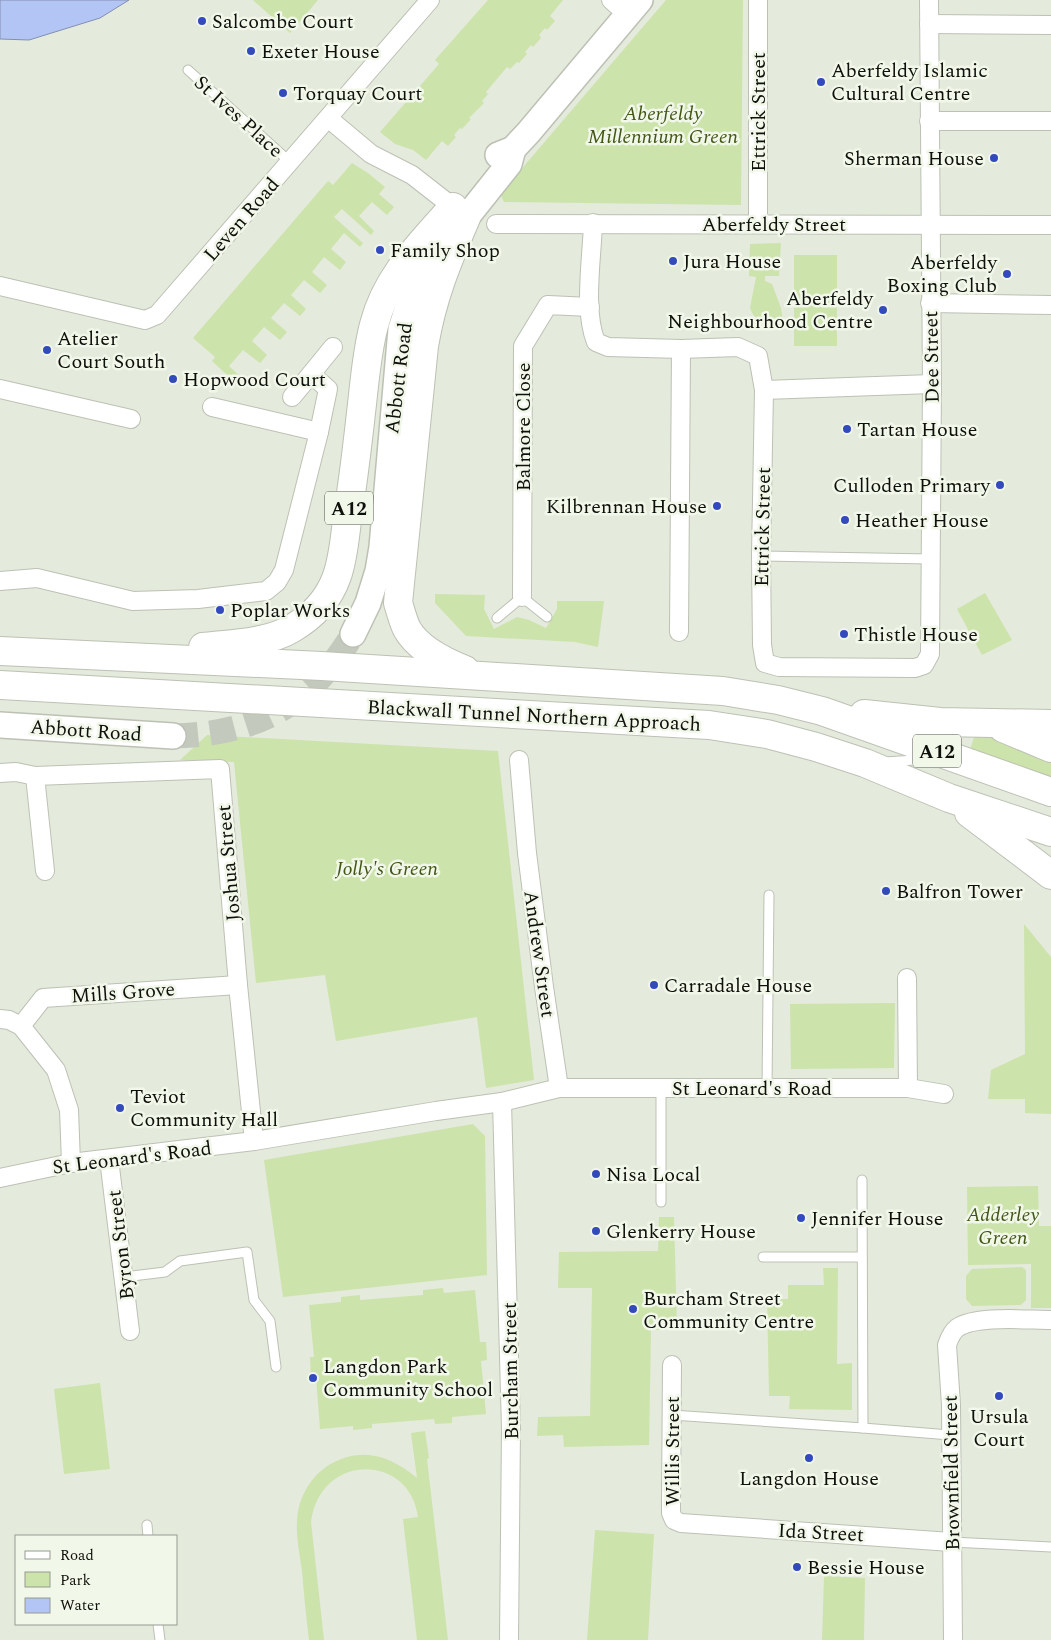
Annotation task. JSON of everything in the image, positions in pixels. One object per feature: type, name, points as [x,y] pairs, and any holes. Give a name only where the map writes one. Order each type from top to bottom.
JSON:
[{"type":"highway","name":"A12","points":[[107,656],[259,640],[290,630],[311,616],[315,611],[329,592],[342,558],[367,359],[374,324],[389,286],[403,264],[459,212]]},
{"type":"highway","name":"A12","points":[[459,212],[428,323],[424,346],[398,603],[408,632],[418,642],[444,660],[463,670],[481,676]]},
{"type":"highway","name":"Blackwall Tunnel Northern Approach","points":[[0,651],[723,690],[778,700],[822,711],[1051,792]]},
{"type":"highway","name":"Blackwall Tunnel Northern Approach","points":[[0,685],[709,725],[775,736],[816,747],[865,763],[949,798],[1051,832]]},
{"type":"highway","name":"A12","points":[[822,711],[940,722],[1051,724]]},
{"type":"highway","points":[[990,723],[1051,748]]},
{"type":"highway","name":"A12","points":[[949,798],[1051,875]]},
{"type":"main road","name":"Abbott Road","points":[[353,634],[368,603],[378,570],[382,547],[401,329],[408,307],[420,283],[440,258],[459,212],[498,155],[513,150],[626,5]]},
{"type":"main road","name":"Abbott Road","points":[[0,725],[173,736]]},
{"type":"street","name":"Leven Road","points":[[0,286],[145,320],[157,315],[430,0]]},
{"type":"street","name":"Ettrick Street","points":[[758,0],[758,224]]},
{"type":"street","name":"Dee Street","points":[[930,0],[929,121],[932,384],[930,654]]},
{"type":"street","points":[[930,24],[1051,25]]},
{"type":"street","points":[[328,118],[371,154],[412,175],[459,212]]},
{"type":"street","points":[[929,121],[1051,121]]},
{"type":"street","points":[[593,223],[590,307],[592,332],[596,342],[608,347],[681,349],[679,632]]},
{"type":"street","name":"Aberfeldy Street","points":[[496,224],[1051,225]]},
{"type":"street","points":[[930,303],[1051,305]]},
{"type":"street","name":"Balmore Close","points":[[522,597],[524,346],[548,305],[590,307]]},
{"type":"street","points":[[292,397],[333,347]]},
{"type":"street","name":"Ettrick Street","points":[[681,349],[738,347],[758,356],[764,390],[762,645],[765,663],[779,667],[916,668],[924,665],[930,654]]},
{"type":"street","points":[[0,581],[37,578],[133,601],[198,599],[266,590],[277,582],[284,570],[328,389],[311,374]]},
{"type":"street","points":[[764,390],[932,384]]},
{"type":"street","points":[[0,389],[131,419]]},
{"type":"street","points":[[212,406],[319,432]]},
{"type":"street","name":"Andrew Street","points":[[519,760],[527,853],[559,1088]]},
{"type":"street","name":"Joshua Street","points":[[0,773],[16,772],[35,776],[220,769],[238,985],[254,1141]]},
{"type":"street","points":[[35,776],[45,871]]},
{"type":"street","points":[[907,978],[908,1088]]},
{"type":"street","name":"Mills Grove","points":[[21,1026],[42,998],[238,985]]},
{"type":"street","points":[[0,1019],[9,1020],[21,1026],[56,1070],[69,1110],[71,1163]]},
{"type":"street","points":[[502,1102],[559,1088]]},
{"type":"street","name":"St Leonard's Road","points":[[559,1088],[908,1088],[944,1094]]},
{"type":"street","name":"St Leonard's Road","points":[[0,1178],[71,1163],[254,1141],[502,1102]]},
{"type":"street","name":"Burcham Street","points":[[502,1102],[512,1448],[509,1640]]},
{"type":"street","name":"Byron Street","points":[[109,1159],[130,1331]]},
{"type":"street","name":"Brownfield Street","points":[[953,1640],[951,1405],[947,1345],[949,1338],[956,1329],[974,1321],[1051,1320]]},
{"type":"street","name":"Willis Street","points":[[672,1366],[671,1513],[674,1520],[690,1524]]},
{"type":"street","name":"Ida Street","points":[[690,1524],[951,1542]]},
{"type":"lane","name":"St Ives Place","points":[[188,70],[290,162]]},
{"type":"lane","points":[[762,556],[931,559]]},
{"type":"lane","points":[[497,618],[522,597],[548,617]]},
{"type":"lane","points":[[865,763],[953,757]]},
{"type":"lane","points":[[767,1089],[769,895]]},
{"type":"lane","points":[[661,1088],[661,1202]]},
{"type":"lane","points":[[862,1180],[863,1428]]},
{"type":"lane","points":[[124,1277],[165,1272],[180,1261],[247,1252],[254,1300],[270,1321],[276,1367]]},
{"type":"lane","points":[[763,1257],[862,1257]]},
{"type":"lane","points":[[672,1415],[950,1435]]},
{"type":"lane","points":[[146,1525],[148,1535]]},
{"type":"lane","points":[[951,1542],[1051,1547]]},
{"type":"lane","points":[[158,1625],[160,1640]]},
{"type":"green space","points":[[253,0],[318,0],[290,33]]},
{"type":"green space","points":[[488,0],[563,0],[550,16],[555,21],[547,30],[545,28],[539,35],[541,38],[533,47],[531,45],[525,52],[527,54],[519,63],[517,62],[510,69],[507,67],[486,92],[488,94],[482,101],[484,103],[469,118],[471,119],[462,129],[460,128],[454,135],[456,137],[448,146],[442,141],[426,160],[413,150],[395,144],[380,132],[439,64],[435,60]]},
{"type":"green space","name":"Aberfeldy Millennium Green","points":[[666,0],[743,0],[741,205],[504,202],[500,194]]},
{"type":"green space","points":[[352,163],[385,187],[379,194],[394,207],[387,215],[372,202],[359,216],[374,231],[371,235],[342,209],[334,217],[363,243],[360,247],[344,233],[331,249],[346,262],[340,270],[324,257],[312,272],[327,285],[320,293],[304,280],[291,295],[306,309],[300,316],[284,303],[271,318],[287,332],[280,340],[264,327],[252,341],[267,355],[260,363],[243,350],[229,366],[244,380],[239,386],[212,361],[215,357],[193,338],[328,181],[333,185]]},
{"type":"green space","points":[[781,243],[779,276],[765,276],[765,281],[772,284],[781,308],[783,322],[768,324],[759,321],[750,308],[756,277],[749,276],[750,244]]},
{"type":"green space","points":[[794,255],[837,255],[837,346],[794,346]]},
{"type":"green space","points":[[985,593],[1012,640],[982,655],[957,609]]},
{"type":"green space","points":[[435,594],[485,595],[484,609],[494,629],[517,617],[546,628],[557,609],[557,601],[604,601],[598,647],[575,642],[466,636],[435,603]]},
{"type":"green space","points":[[975,734],[994,737],[1051,758],[1051,778],[970,750]]},
{"type":"green space","name":"Jolly's Green","points":[[207,735],[498,751],[534,1080],[486,1088],[477,1017],[336,1041],[325,975],[256,983],[234,762],[180,760]]},
{"type":"green space","points":[[1024,924],[1051,957],[1051,1114],[1025,1113],[1025,1099],[988,1099],[991,1070],[1025,1054]]},
{"type":"green space","points":[[895,1003],[894,1068],[791,1069],[790,1004]]},
{"type":"green space","points":[[473,1124],[485,1136],[487,1275],[283,1297],[264,1160]]},
{"type":"green space","name":"Adderley Green","points":[[1038,1186],[1039,1226],[1051,1226],[1051,1308],[1031,1308],[1031,1264],[968,1265],[967,1187]]},
{"type":"green space","points":[[659,1217],[674,1217],[677,1330],[651,1330],[649,1445],[564,1447],[563,1435],[537,1436],[538,1417],[590,1416],[592,1288],[558,1288],[559,1252],[658,1251]]},
{"type":"green space","points":[[1022,1267],[1026,1270],[1026,1300],[1021,1305],[972,1306],[966,1299],[966,1276],[972,1269]]},
{"type":"green space","points":[[823,1268],[838,1268],[837,1364],[852,1363],[852,1410],[789,1409],[790,1396],[769,1396],[767,1299],[788,1299],[788,1285],[824,1285]]},
{"type":"green space","points":[[443,1288],[444,1293],[475,1290],[480,1342],[486,1342],[487,1360],[481,1361],[486,1414],[452,1417],[452,1423],[435,1424],[434,1419],[372,1424],[372,1428],[353,1430],[353,1426],[320,1429],[316,1377],[311,1377],[310,1357],[314,1357],[309,1305],[341,1302],[341,1297],[360,1295],[360,1300],[423,1295],[423,1290]]},
{"type":"green space","points":[[100,1383],[110,1469],[64,1474],[54,1389]]},
{"type":"green space","points":[[425,1431],[448,1640],[417,1640],[403,1519],[418,1517],[411,1496],[399,1481],[383,1472],[365,1469],[347,1473],[330,1483],[318,1499],[311,1522],[324,1640],[309,1640],[297,1528],[298,1511],[305,1491],[310,1482],[325,1468],[334,1462],[354,1456],[374,1456],[392,1461],[417,1478],[411,1433]]},
{"type":"green space","points":[[595,1530],[654,1534],[648,1640],[587,1640]]},
{"type":"green space","points":[[824,1576],[865,1578],[864,1640],[822,1640]]},
{"type":"water","points":[[0,0],[129,0],[100,18],[29,40],[0,39]]},
{"type":"tunnel","points":[[173,736],[203,734],[230,729],[255,722],[278,711],[299,697],[318,680],[336,659],[353,634]]},
{"type":"place","name":"Salcombe Court","points":[[202,21]]},
{"type":"place","name":"Exeter House","points":[[251,51]]},
{"type":"place","name":"Aberfeldy Islamic Cultural Centre","points":[[821,82]]},
{"type":"place","name":"Torquay Court","points":[[283,93]]},
{"type":"place","name":"Sherman House","points":[[994,158]]},
{"type":"place","name":"Family Shop","points":[[380,250]]},
{"type":"place","name":"Jura House","points":[[673,261]]},
{"type":"place","name":"Aberfeldy Boxing Club","points":[[1007,274]]},
{"type":"place","name":"Aberfeldy Neighbourhood Centre","points":[[883,310]]},
{"type":"place","name":"Atelier Court South","points":[[47,350]]},
{"type":"place","name":"Hopwood Court","points":[[173,379]]},
{"type":"place","name":"Tartan House","points":[[847,429]]},
{"type":"place","name":"Culloden Primary","points":[[1000,485]]},
{"type":"place","name":"Kilbrennan House","points":[[717,506]]},
{"type":"place","name":"Heather House","points":[[845,520]]},
{"type":"place","name":"Poplar Works","points":[[220,610]]},
{"type":"place","name":"Thistle House","points":[[844,634]]},
{"type":"place","name":"Balfron Tower","points":[[886,891]]},
{"type":"place","name":"Carradale House","points":[[654,985]]},
{"type":"place","name":"Teviot Community Hall","points":[[120,1108]]},
{"type":"place","name":"Nisa Local","points":[[596,1174]]},
{"type":"place","name":"Jennifer House","points":[[801,1218]]},
{"type":"place","name":"Glenkerry House","points":[[596,1231]]},
{"type":"place","name":"Burcham Street Community Centre","points":[[633,1309]]},
{"type":"place","name":"Langdon Park Community School","points":[[313,1378]]},
{"type":"place","name":"Ursula Court","points":[[999,1396]]},
{"type":"place","name":"Langdon House","points":[[809,1458]]},
{"type":"place","name":"Bessie House","points":[[797,1567]]}]
